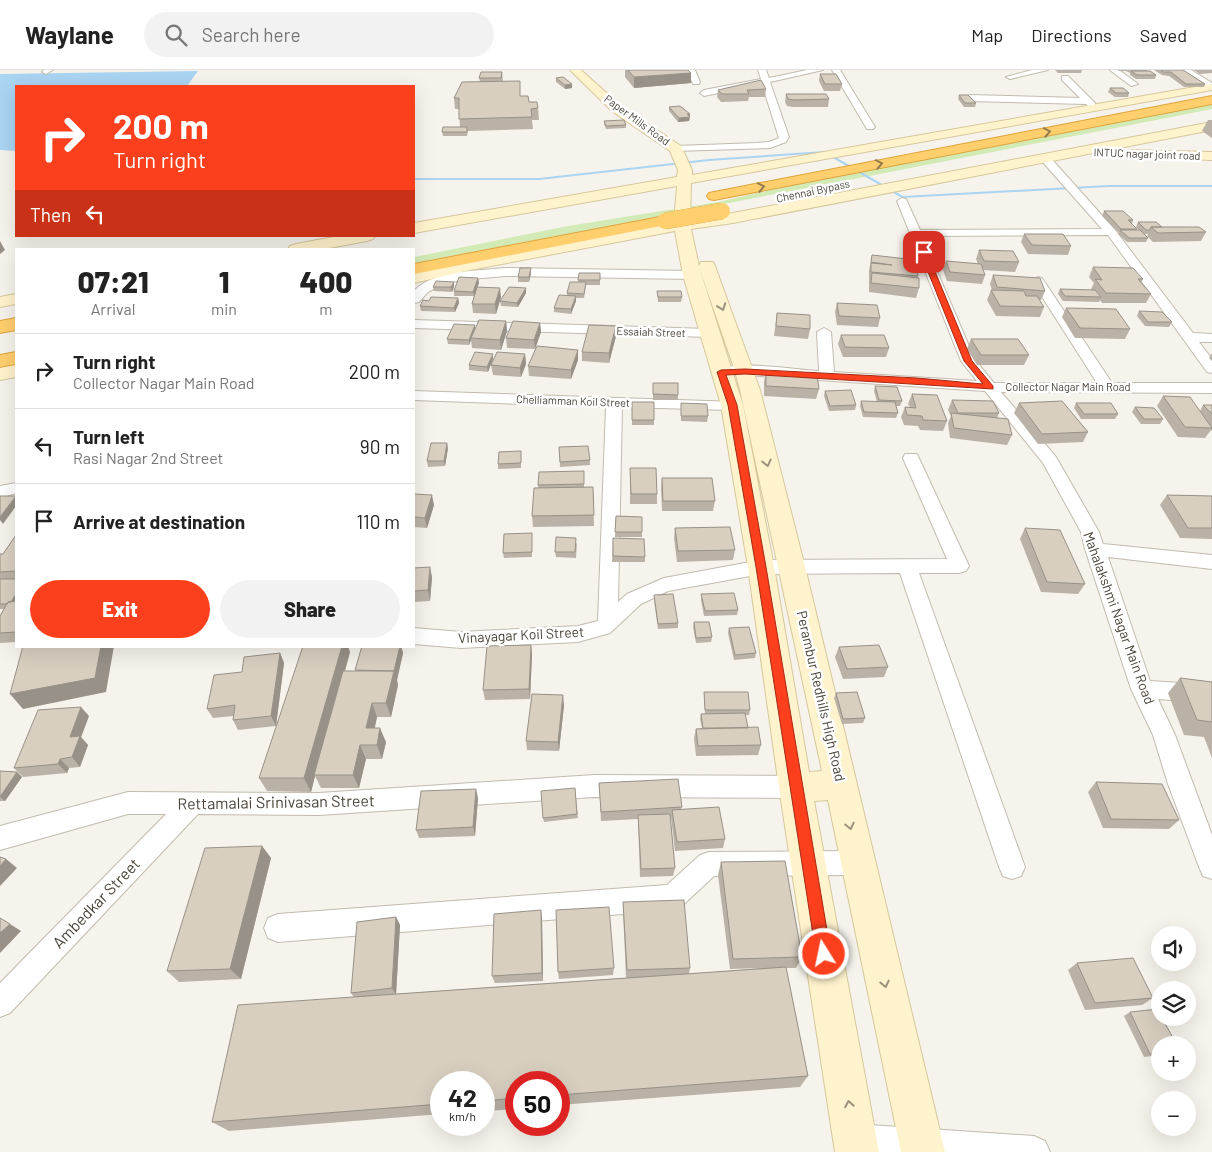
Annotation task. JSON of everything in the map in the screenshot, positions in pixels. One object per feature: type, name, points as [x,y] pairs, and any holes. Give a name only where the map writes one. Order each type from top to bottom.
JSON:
[{"type":"highway","name":"Chennai Bypass","points":[[666,204],[1212,100]]},
{"type":"highway","name":"Chennai Bypass","points":[[415,269],[685,231],[722,211],[900,172],[1212,112]]},
{"type":"highway","points":[[0,316],[15,313]]},
{"type":"highway","points":[[0,327],[15,324]]},
{"type":"highway","points":[[0,347],[15,343]]},
{"type":"highway","points":[[0,361],[15,358]]},
{"type":"street","name":"Paper Mills Road","points":[[575,70],[617,109],[683,151]]},
{"type":"street","points":[[691,70],[696,82]]},
{"type":"street","points":[[685,231],[693,176],[683,151],[770,145],[783,140],[784,136],[762,70]]},
{"type":"street","points":[[704,94],[819,70]]},
{"type":"street","points":[[836,70],[870,127]]},
{"type":"street","points":[[1010,77],[1044,70]]},
{"type":"street","points":[[1114,70],[1134,84]]},
{"type":"street","points":[[1185,70],[1212,86]]},
{"type":"street","points":[[1065,78],[1090,104]]},
{"type":"street","points":[[415,228],[693,176],[934,137],[1090,104],[1212,86]]},
{"type":"street","points":[[969,98],[1090,104]]},
{"type":"street","points":[[415,278],[470,265],[685,231],[733,218],[1212,126]]},
{"type":"street","name":"INTUC nagar joint road","points":[[1082,151],[1212,156]]},
{"type":"street","points":[[1044,157],[1111,232],[1212,369]]},
{"type":"street","name":"Mahalakshmi Nagar Main Road","points":[[902,201],[968,361],[1050,461],[1090,532],[1094,550],[1142,689],[1164,735],[1180,784],[1210,855]]},
{"type":"street","name":"Perambur Redhills High Road","points":[[685,231],[692,274],[709,333],[733,372],[732,405],[761,567],[795,787],[856,1146]]},
{"type":"street","name":"Perambur Redhills High Road","points":[[685,231],[733,372],[792,566],[922,1148]]},
{"type":"street","points":[[916,234],[1111,232]]},
{"type":"street","points":[[301,248],[362,237]]},
{"type":"street","points":[[415,299],[424,289],[437,282],[459,276],[505,272],[692,274]]},
{"type":"street","points":[[1038,281],[1107,387]]},
{"type":"street","points":[[0,302],[15,298]]},
{"type":"street","name":"Essaiah Street","points":[[415,324],[709,333]]},
{"type":"street","points":[[824,332],[827,376]]},
{"type":"street","points":[[1188,337],[1212,338]]},
{"type":"street","points":[[0,374],[15,371]]},
{"type":"street","name":"Collector Nagar Main Road","points":[[733,372],[990,387],[1212,388]]},
{"type":"street","name":"Chelliamman Koil Street","points":[[415,395],[614,403],[732,405]]},
{"type":"street","points":[[608,623],[614,403]]},
{"type":"street","name":"Vinayagar Koil Street","points":[[415,636],[461,640],[578,634],[603,628],[634,599],[664,585],[761,567],[959,566],[911,458]]},
{"type":"street","points":[[0,492],[15,488]]},
{"type":"street","points":[[1094,550],[1212,562]]},
{"type":"street","points":[[907,566],[1012,867]]},
{"type":"street","points":[[1142,689],[1212,694]]},
{"type":"street","points":[[795,787],[841,785]]},
{"type":"street","name":"Rettamalai Srinivasan Street","points":[[0,838],[128,803],[319,804],[594,786],[795,787]]},
{"type":"street","name":"Ambedkar Street","points":[[0,1003],[193,803]]},
{"type":"street","points":[[278,928],[673,897],[709,864],[858,863]]},
{"type":"street","points":[[856,1146],[1034,1152]]},
{"type":"green space","points":[[1212,102],[1212,109],[415,263],[415,257],[568,226],[718,202],[851,172]]},
{"type":"water","points":[[198,71],[188,85],[15,85],[15,151],[0,150],[0,74]]},
{"type":"building","points":[[628,70],[688,70],[691,73],[634,77]]},
{"type":"building","points":[[1161,70],[1183,70],[1205,84],[1186,84],[1171,72],[1163,72]]},
{"type":"building","points":[[1131,71],[1150,71],[1156,75],[1137,75]]},
{"type":"building","points":[[481,72],[502,72],[501,78],[479,78]]},
{"type":"building","points":[[820,74],[836,74],[842,84],[825,84]]},
{"type":"building","points":[[563,77],[572,84],[565,85],[556,78]]},
{"type":"building","points":[[761,80],[766,89],[747,90],[749,94],[722,94],[718,90]]},
{"type":"building","points":[[520,81],[520,96],[528,96],[529,102],[537,102],[538,108],[531,109],[532,117],[459,119],[459,98],[454,98],[462,82]]},
{"type":"building","points":[[1110,88],[1123,88],[1129,93],[1116,93]]},
{"type":"building","points":[[786,94],[826,94],[829,99],[794,100],[788,99]]},
{"type":"building","points":[[959,95],[968,95],[976,103],[965,103]]},
{"type":"building","points":[[680,106],[690,114],[687,114],[690,117],[679,118],[669,107]]},
{"type":"building","points":[[624,120],[626,125],[606,126],[604,121]]},
{"type":"building","points":[[443,127],[467,127],[467,132],[442,132]]},
{"type":"building","points":[[1104,211],[1123,211],[1133,220],[1128,220],[1137,229],[1121,229]]},
{"type":"building","points":[[1138,222],[1156,222],[1162,227],[1151,227],[1150,230],[1146,230]]},
{"type":"building","points":[[1151,227],[1199,227],[1206,232],[1158,233]]},
{"type":"building","points":[[1120,230],[1140,230],[1148,238],[1129,238]]},
{"type":"building","points":[[1024,234],[1063,234],[1071,246],[1032,245]]},
{"type":"building","points":[[979,250],[1013,251],[1019,262],[984,261]]},
{"type":"building","points":[[872,255],[916,260],[918,276],[871,272],[871,263],[892,265],[871,262]]},
{"type":"building","points":[[946,261],[981,264],[985,275],[950,272]]},
{"type":"building","points":[[1093,267],[1133,268],[1143,279],[1138,279],[1151,294],[1106,293],[1095,279],[1102,280]]},
{"type":"building","points":[[520,268],[531,268],[529,277],[518,277]]},
{"type":"building","points":[[579,273],[600,273],[600,280],[578,280]]},
{"type":"building","points":[[872,273],[919,278],[919,288],[871,283]]},
{"type":"building","points":[[993,275],[1040,278],[1045,291],[997,287]]},
{"type":"building","points":[[459,277],[478,278],[473,292],[454,291]]},
{"type":"building","points":[[436,281],[454,282],[451,287],[433,287]]},
{"type":"building","points":[[570,282],[586,282],[584,294],[567,293]]},
{"type":"building","points":[[477,287],[500,288],[495,304],[472,304]]},
{"type":"building","points":[[509,287],[526,288],[517,303],[500,301]]},
{"type":"building","points":[[1060,289],[1095,290],[1101,297],[1065,296]]},
{"type":"building","points":[[991,290],[1024,291],[1026,296],[1037,296],[1044,307],[1000,306]]},
{"type":"building","points":[[657,291],[681,291],[682,297],[658,297]]},
{"type":"building","points":[[559,295],[576,296],[571,309],[554,308]]},
{"type":"building","points":[[431,297],[458,298],[454,308],[420,306],[423,300],[429,301]]},
{"type":"building","points":[[837,303],[877,305],[880,318],[839,316]]},
{"type":"building","points":[[1066,308],[1116,309],[1130,329],[1080,328]]},
{"type":"building","points":[[1139,311],[1162,312],[1172,322],[1148,322]]},
{"type":"building","points":[[777,313],[810,315],[810,329],[776,326]]},
{"type":"building","points":[[479,320],[506,321],[500,340],[471,338]]},
{"type":"building","points":[[513,321],[540,323],[534,340],[506,338]]},
{"type":"building","points":[[454,324],[475,325],[469,340],[447,339]]},
{"type":"building","points":[[589,325],[616,326],[609,353],[582,352]]},
{"type":"building","points":[[841,335],[884,335],[889,348],[845,347]]},
{"type":"building","points":[[971,339],[1018,339],[1029,355],[981,355]]},
{"type":"building","points":[[537,346],[578,350],[571,370],[528,366]]},
{"type":"building","points":[[475,352],[493,354],[487,367],[469,365]]},
{"type":"building","points":[[497,352],[525,354],[520,368],[491,365]]},
{"type":"building","points":[[766,372],[817,375],[819,389],[766,386]]},
{"type":"building","points":[[653,383],[678,383],[678,395],[653,394]]},
{"type":"building","points":[[875,386],[897,387],[902,401],[879,400]]},
{"type":"building","points":[[851,390],[856,405],[830,406],[825,391]]},
{"type":"building","points":[[912,394],[937,395],[947,421],[923,420],[922,416],[907,415],[905,407],[916,408]]},
{"type":"building","points":[[1163,396],[1190,397],[1212,428],[1185,427]]},
{"type":"building","points":[[952,400],[993,401],[999,413],[958,413]]},
{"type":"building","points":[[861,401],[895,402],[898,413],[864,412]]},
{"type":"building","points":[[1062,401],[1088,432],[1042,434],[1019,403]]},
{"type":"building","points":[[632,402],[654,402],[654,420],[632,420]]},
{"type":"building","points":[[681,403],[707,404],[708,416],[681,416]]},
{"type":"building","points":[[1076,403],[1111,403],[1118,414],[1084,414]]},
{"type":"building","points":[[1203,405],[1212,405],[1212,414]]},
{"type":"building","points":[[1135,407],[1154,408],[1163,419],[1144,419]]},
{"type":"building","points":[[951,413],[1008,419],[1012,435],[954,428]]},
{"type":"building","points":[[431,443],[447,443],[444,461],[427,461]]},
{"type":"building","points":[[588,446],[590,460],[560,462],[559,447]]},
{"type":"building","points":[[521,451],[521,463],[498,464],[499,452]]},
{"type":"building","points":[[630,468],[656,468],[657,494],[631,494]]},
{"type":"building","points":[[584,471],[584,484],[538,485],[539,472]]},
{"type":"building","points":[[662,478],[712,478],[715,501],[663,501]]},
{"type":"building","points":[[593,487],[594,515],[532,516],[534,488]]},
{"type":"building","points":[[415,494],[432,495],[425,518],[415,517]]},
{"type":"building","points":[[1167,495],[1212,496],[1212,528],[1188,528]]},
{"type":"building","points":[[0,496],[15,496],[15,497],[0,517]]},
{"type":"building","points":[[616,516],[642,517],[642,532],[615,532]]},
{"type":"building","points":[[730,527],[735,550],[678,551],[675,528]]},
{"type":"building","points":[[1025,528],[1060,530],[1085,584],[1047,582]]},
{"type":"building","points":[[532,533],[532,552],[503,553],[504,534]]},
{"type":"building","points":[[15,536],[15,571],[0,572],[0,554],[3,554]]},
{"type":"building","points":[[556,537],[576,538],[575,552],[555,552]]},
{"type":"building","points":[[613,538],[644,539],[645,557],[613,556]]},
{"type":"building","points":[[430,567],[428,590],[415,591],[415,568]]},
{"type":"building","points":[[0,579],[15,579],[15,596],[11,602],[0,604]]},
{"type":"building","points":[[734,593],[738,610],[705,611],[701,594]]},
{"type":"building","points":[[673,594],[678,623],[658,624],[654,595]]},
{"type":"building","points":[[15,601],[15,632],[0,633],[0,616],[8,602]]},
{"type":"building","points":[[694,622],[709,622],[712,637],[696,638]]},
{"type":"building","points":[[749,627],[756,653],[735,655],[729,628]]},
{"type":"building","points":[[531,645],[529,689],[483,690],[487,646]]},
{"type":"building","points":[[879,645],[888,667],[847,669],[839,647]]},
{"type":"building","points":[[22,648],[101,648],[95,678],[10,694]]},
{"type":"building","points":[[302,648],[341,648],[304,778],[259,778]]},
{"type":"building","points":[[361,648],[400,648],[394,671],[355,670]]},
{"type":"building","points":[[280,653],[271,716],[233,720],[235,705],[207,709],[214,675],[242,672],[244,657]]},
{"type":"building","points":[[343,671],[394,671],[386,703],[372,703],[366,728],[380,728],[377,745],[360,745],[353,775],[314,775]]},
{"type":"building","points":[[1180,678],[1212,682],[1212,722],[1197,720]]},
{"type":"building","points":[[704,692],[748,692],[750,710],[705,710]]},
{"type":"building","points":[[857,692],[865,718],[843,719],[836,693]]},
{"type":"building","points":[[532,694],[563,695],[558,742],[526,741]]},
{"type":"building","points":[[81,707],[70,737],[80,736],[72,757],[60,759],[58,764],[14,768],[38,710]]},
{"type":"building","points":[[745,713],[748,728],[703,728],[701,714]]},
{"type":"building","points":[[758,727],[761,745],[698,746],[696,729]]},
{"type":"building","points":[[0,771],[17,772],[0,797]]},
{"type":"building","points":[[678,779],[682,807],[601,812],[599,783]]},
{"type":"building","points":[[1096,782],[1162,784],[1179,820],[1111,819]]},
{"type":"building","points":[[575,788],[577,814],[543,818],[541,791]]},
{"type":"building","points":[[476,789],[473,827],[416,830],[421,791]]},
{"type":"building","points":[[719,807],[725,839],[677,842],[672,810]]},
{"type":"building","points":[[670,814],[675,868],[641,869],[638,815]]},
{"type":"building","points":[[262,846],[230,969],[167,971],[205,848]]},
{"type":"building","points":[[0,857],[6,859],[0,866]]},
{"type":"building","points":[[785,861],[802,957],[733,959],[721,862]]},
{"type":"building","points":[[684,900],[690,968],[627,970],[623,902]]},
{"type":"building","points":[[609,907],[614,968],[558,972],[556,910]]},
{"type":"building","points":[[541,910],[542,973],[492,976],[494,914]]},
{"type":"building","points":[[396,917],[392,988],[351,993],[357,922]]},
{"type":"building","points":[[0,918],[10,924],[0,933]]},
{"type":"building","points":[[1133,958],[1151,994],[1151,998],[1095,1003],[1077,963]]},
{"type":"building","points":[[786,967],[808,1076],[570,1094],[570,1071],[505,1071],[505,1099],[495,1100],[495,1071],[430,1071],[430,1105],[212,1122],[238,1005]]},
{"type":"building","points":[[1151,1010],[1151,1026],[1166,1026],[1172,1036],[1151,1036],[1150,1054],[1130,1012]]},
{"type":"waterway","points":[[415,179],[539,179],[709,160],[825,152],[902,197],[1109,186],[1212,186]]},
{"type":"route","points":[[824,954],[795,787],[761,567],[732,405],[721,372],[745,371],[990,387],[968,361],[924,252]]}]
